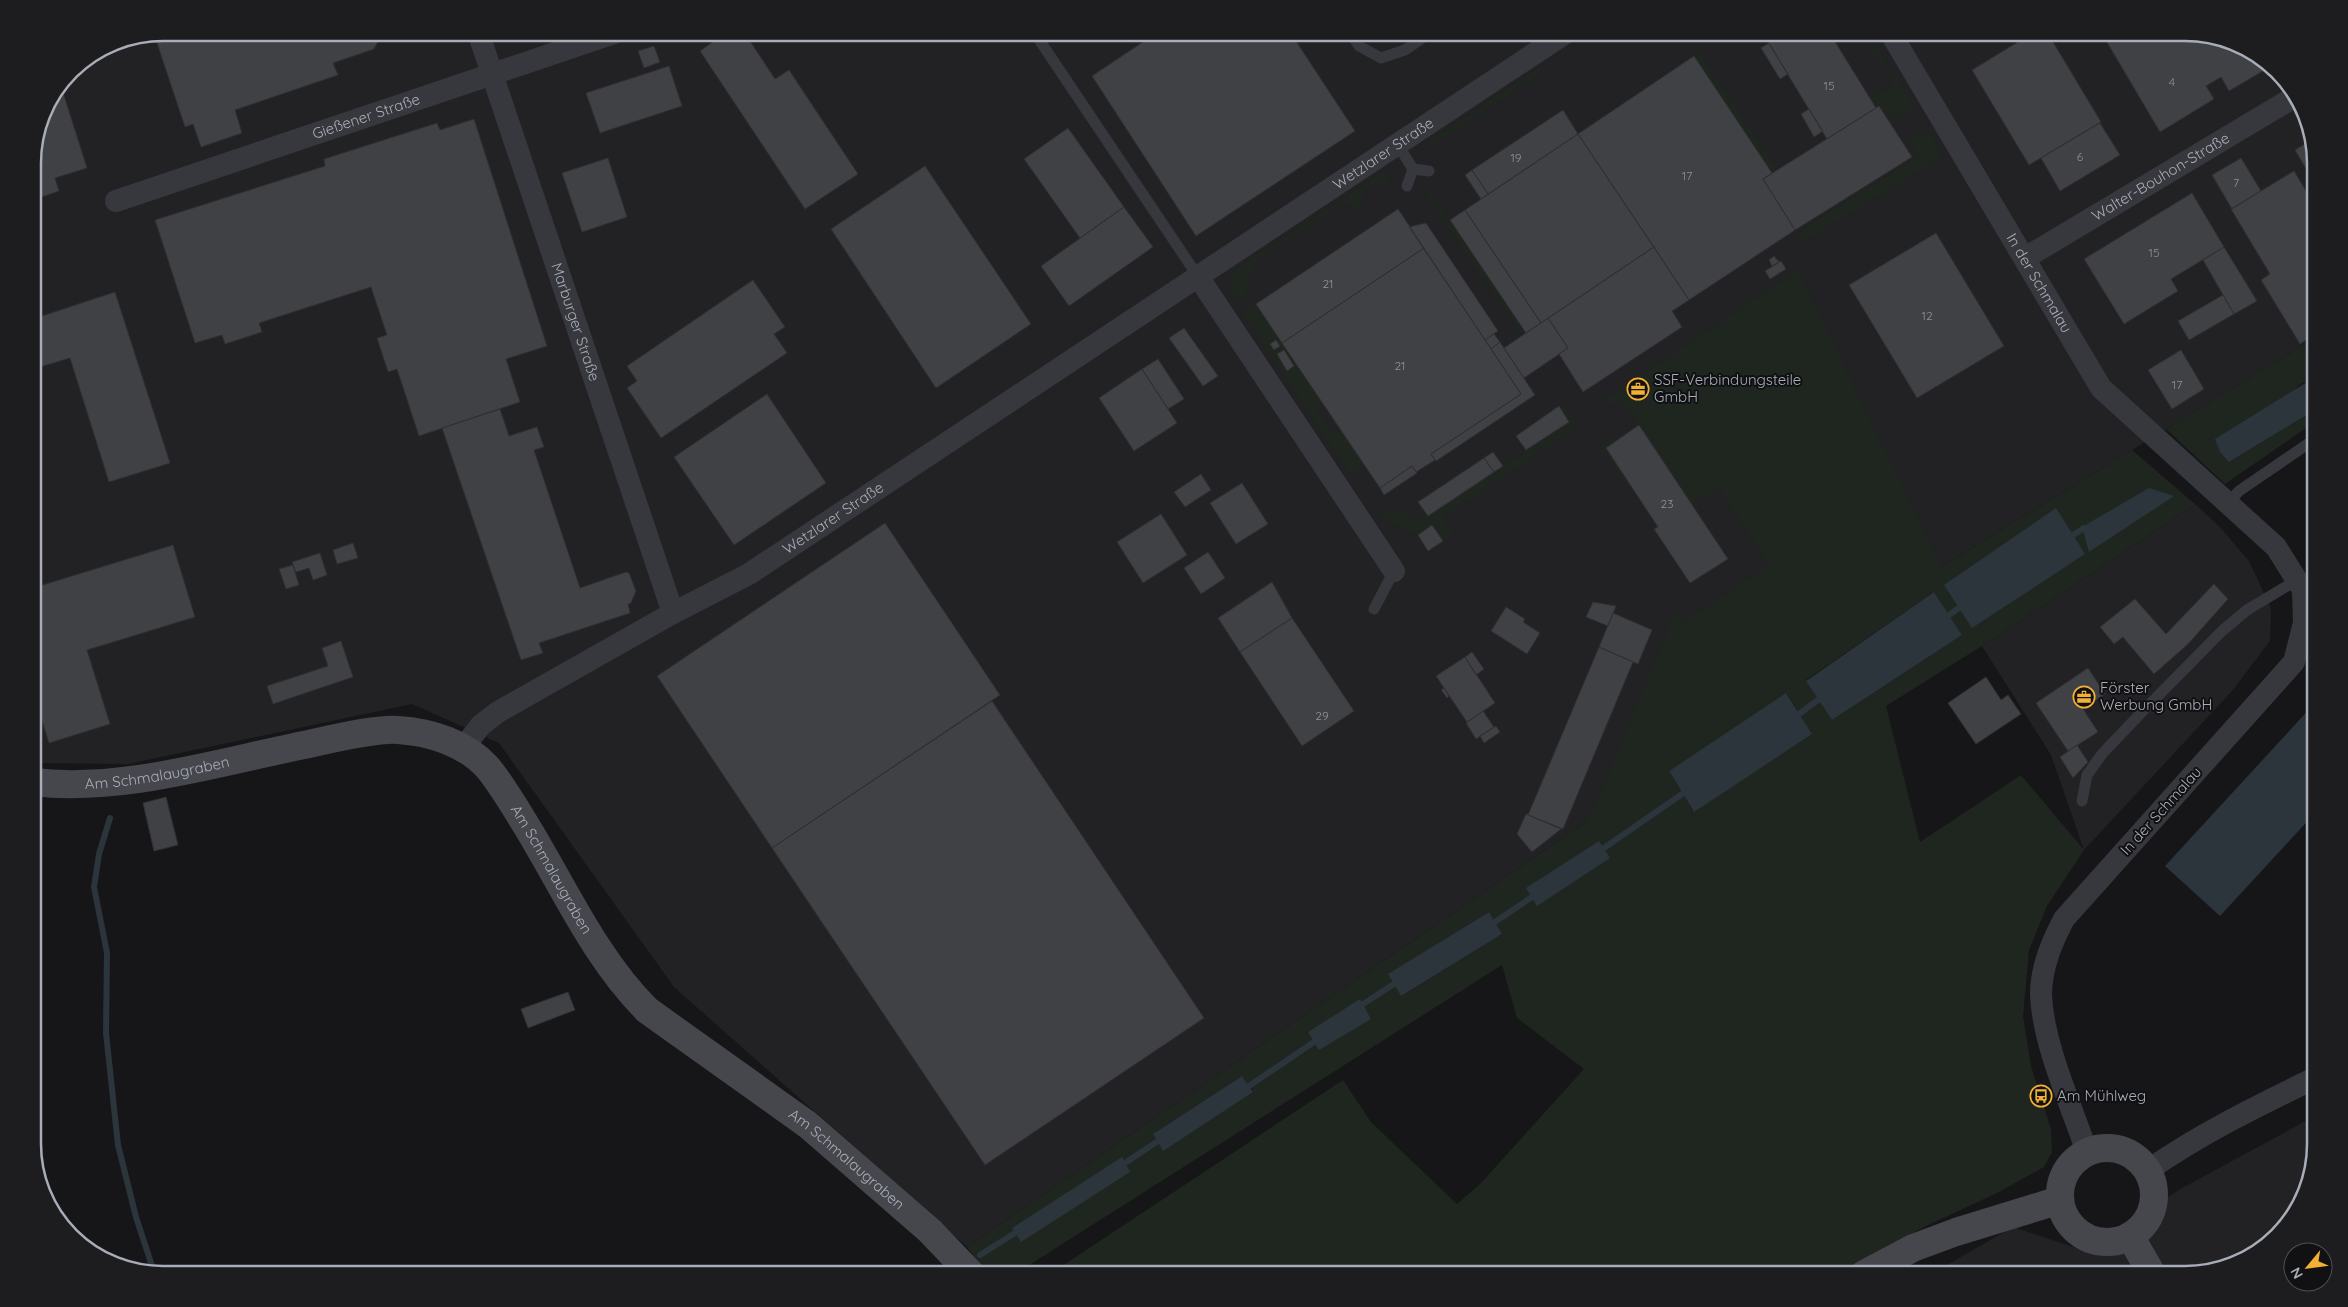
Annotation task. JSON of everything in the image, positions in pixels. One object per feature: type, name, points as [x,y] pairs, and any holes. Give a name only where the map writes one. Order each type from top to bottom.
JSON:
[{"type":"main road","name":"Am Schmalaugraben","points":[[42,783],[65,786],[146,778],[333,739],[396,729],[431,734],[463,748],[487,767],[516,809],[604,958],[627,991],[647,1010],[808,1124],[930,1231],[963,1266]]},
{"type":"main road","points":[[2101,1148],[2114,1148],[2128,1152],[2139,1160],[2147,1171],[2153,1185],[2154,1200],[2146,1221],[2130,1236],[2108,1242],[2086,1237],[2073,1228],[2064,1215],[2060,1200],[2061,1186],[2066,1172],[2075,1160],[2088,1152],[2101,1148]]},
{"type":"main road","points":[[1880,1266],[1921,1245],[1973,1226],[2060,1200]]},
{"type":"main road","points":[[2130,1236],[2147,1266]]},
{"type":"street","name":"Marburger Straße","points":[[481,41],[673,613]]},
{"type":"street","name":"Gießener Straße","points":[[116,201],[591,41]]},
{"type":"street","name":"Wetzlarer Straße","points":[[463,748],[481,725],[498,712],[673,613],[749,574],[1554,41]]},
{"type":"street","name":"In der Schmalau","points":[[1895,41],[2101,388],[2276,547],[2303,590],[2306,607]]},
{"type":"street","name":"Walter-Bouhon-Straße","points":[[2025,258],[2289,100]]},
{"type":"street","points":[[1199,278],[1394,571]]},
{"type":"street","name":"In der Schmalau","points":[[2088,1152],[2047,1034],[2041,994],[2050,945],[2064,919],[2294,662],[2306,633]]},
{"type":"street","points":[[2147,1171],[2179,1149],[2230,1119],[2307,1082]]},
{"type":"lane","points":[[1040,41],[1199,278]]},
{"type":"lane","points":[[1356,41],[1359,46],[1381,58],[1405,50],[1418,41]]},
{"type":"lane","points":[[1398,145],[1413,169]]},
{"type":"lane","points":[[1413,169],[1429,171]]},
{"type":"lane","points":[[1407,186],[1413,169]]},
{"type":"lane","points":[[2228,503],[2239,491],[2306,445]]},
{"type":"lane","points":[[1374,609],[1394,571]]},
{"type":"lane","points":[[2082,801],[2087,775],[2102,754],[2172,680],[2222,631],[2247,610],[2297,580]]},
{"type":"shaded area","points":[[164,41],[2184,41],[2216,45],[2246,58],[2259,67],[2271,77],[2290,102],[2303,132],[2306,148],[2306,343],[1941,567],[1590,819],[967,1247],[674,987],[499,743],[412,704],[128,764],[42,763],[42,156],[45,132],[54,110],[67,89],[77,77],[96,62],[124,48],[148,42]]},
{"type":"shaded area","points":[[1866,41],[1874,41],[1886,62],[1881,65]]},
{"type":"shaded area","points":[[1699,53],[1777,170],[1772,173],[1694,56]]},
{"type":"shaded area","points":[[1536,70],[1539,75],[1429,148],[1426,144]]},
{"type":"shaded area","points":[[1894,74],[1914,107],[1899,117],[1896,114],[1888,119],[1880,106],[1876,108],[1870,99],[1893,85],[1889,78]]},
{"type":"shaded area","points":[[1928,131],[1943,156],[1803,242],[1797,233],[1919,156],[1910,141]]},
{"type":"shaded area","points":[[1383,172],[1392,185],[1374,183],[1365,189],[1360,208],[1343,203],[1256,261],[1248,282],[1247,293],[1234,301],[1231,281],[1236,269]]},
{"type":"shaded area","points":[[1428,189],[1526,333],[1522,335],[1424,192]]},
{"type":"shaded area","points":[[1798,270],[1941,567],[2132,450],[2195,504],[1982,646],[1886,706],[1920,842],[2021,775],[2084,850],[2047,906],[2029,950],[2023,1016],[2031,1066],[2051,1129],[2052,1152],[2044,1167],[1999,1192],[1924,1227],[1853,1266],[1062,1266],[1343,1080],[1371,1122],[1457,1204],[1480,1184],[1584,1069],[1517,1018],[1502,965],[1028,1266],[980,1266],[967,1247],[1590,819],[1675,613],[1682,623],[1770,565],[1719,487],[1692,505],[1622,399],[1610,406],[1606,399]],"holes":[[[1934,592],[1962,635],[1832,720],[1806,680]],[[1787,694],[1812,734],[1693,811],[1669,771]],[[1489,912],[1502,934],[1401,996],[1389,974]],[[1242,1076],[1253,1091],[1163,1150],[1153,1134]]]},
{"type":"shaded area","points":[[1256,304],[1322,403],[1316,408],[1333,434],[1340,429],[1364,465],[1350,474],[1241,312]],"holes":[[[1284,350],[1294,367],[1287,370],[1277,355]]]},
{"type":"shaded area","points":[[2306,343],[2306,381],[2299,385],[2229,462],[2306,415],[2306,428],[2225,484],[2166,429]]},
{"type":"shaded area","points":[[2306,382],[2306,415],[2229,462],[2220,452],[2215,439]]},
{"type":"shaded area","points":[[1559,406],[1564,407],[1571,413],[1575,424],[1572,431],[1442,517],[1453,534],[1443,541],[1432,526],[1418,535],[1377,515],[1400,512],[1407,509],[1416,524],[1569,422]]},
{"type":"shaded area","points":[[1615,436],[1617,440],[1606,448],[1632,487],[1629,489],[1600,446]]},
{"type":"shaded area","points":[[2149,488],[2174,496],[2089,552],[2082,527]]},
{"type":"shaded area","points":[[2195,504],[2219,526],[2249,561],[2271,608],[2270,641],[2232,691],[2084,850],[2051,755],[1982,646]]},
{"type":"shaded area","points":[[2056,508],[2085,554],[1972,628],[1944,585]]},
{"type":"shaded area","points":[[1934,592],[1962,635],[1832,720],[1806,681]]},
{"type":"shaded area","points":[[1786,693],[1812,734],[1694,812],[1669,771]]},
{"type":"shaded area","points":[[2307,712],[2307,822],[2220,916],[2165,866]]},
{"type":"shaded area","points":[[1599,841],[1610,858],[1537,906],[1526,888]]},
{"type":"shaded area","points":[[1489,912],[1502,934],[1401,996],[1388,974]]},
{"type":"shaded area","points":[[1360,999],[1371,1019],[1319,1050],[1308,1032]]},
{"type":"shaded area","points":[[1242,1076],[1253,1092],[1163,1151],[1153,1134]]},
{"type":"shaded area","points":[[2307,1120],[2306,1159],[2303,1175],[2290,1205],[2271,1230],[2246,1249],[2231,1256],[2216,1262],[2184,1266],[1945,1266],[2013,1227],[2082,1250],[2184,1187]]},
{"type":"shaded area","points":[[1122,1157],[1130,1172],[1021,1242],[1012,1228]]},
{"type":"building","points":[[156,41],[378,41],[374,49],[333,63],[338,75],[235,110],[242,133],[201,147],[193,124],[185,127]]},
{"type":"building","points":[[714,41],[750,41],[775,79],[789,70],[858,174],[805,209],[700,51]]},
{"type":"building","points":[[1144,41],[1296,41],[1355,131],[1196,236],[1092,76]]},
{"type":"building","points":[[1767,41],[1835,41],[1876,108],[1827,139]]},
{"type":"building","points":[[2019,41],[2052,41],[2101,122],[2029,165],[1972,70]]},
{"type":"building","points":[[2106,41],[2184,41],[2216,45],[2246,58],[2263,71],[2229,91],[2221,77],[2206,86],[2214,99],[2160,132]]},
{"type":"building","points":[[1769,43],[1788,74],[1780,79],[1761,48]]},
{"type":"building","points":[[654,46],[660,62],[644,68],[638,51]]},
{"type":"building","points":[[1694,56],[1772,173],[1763,179],[1795,230],[1689,300],[1578,134]]},
{"type":"building","points":[[669,66],[682,106],[600,133],[586,93]]},
{"type":"building","points":[[64,94],[87,168],[55,178],[59,191],[42,197],[42,156],[45,132],[54,110]]},
{"type":"building","points":[[1879,106],[1912,157],[1795,230],[1763,179]]},
{"type":"building","points":[[1809,109],[1823,131],[1814,137],[1801,114]]},
{"type":"building","points":[[1563,110],[1578,134],[1488,194],[1472,170]]},
{"type":"building","points":[[474,119],[547,346],[506,359],[520,402],[419,436],[397,369],[388,372],[377,338],[387,335],[371,287],[259,323],[262,332],[225,344],[222,335],[195,343],[155,220],[325,166],[324,159],[437,123],[440,130]]},
{"type":"building","points":[[2100,123],[2120,155],[2060,191],[2041,158]]},
{"type":"building","points":[[1068,128],[1124,207],[1080,238],[1024,159]]},
{"type":"building","points":[[1578,134],[1654,247],[1541,323],[1465,210]]},
{"type":"building","points":[[2305,144],[2306,169],[2295,150]]},
{"type":"building","points":[[608,158],[627,217],[582,232],[562,173]]},
{"type":"building","points":[[2241,158],[2261,191],[2232,209],[2212,175]]},
{"type":"building","points":[[925,166],[1031,324],[936,388],[831,229]]},
{"type":"building","points":[[1472,170],[1488,194],[1481,199],[1465,175]]},
{"type":"building","points":[[2294,171],[2306,191],[2306,340],[2300,344],[2261,280],[2270,274],[2231,209]]},
{"type":"building","points":[[2192,193],[2224,247],[2171,279],[2178,291],[2124,324],[2084,259]]},
{"type":"building","points":[[1124,207],[1153,247],[1069,306],[1041,266]]},
{"type":"building","points":[[1398,209],[1424,248],[1282,343],[1256,304]]},
{"type":"building","points":[[1465,210],[1541,323],[1526,333],[1450,220]]},
{"type":"building","points":[[1426,223],[1498,331],[1485,340],[1409,227]]},
{"type":"building","points":[[1936,233],[2004,346],[1917,398],[1849,285]]},
{"type":"building","points":[[1654,247],[1689,300],[1672,311],[1682,327],[1583,392],[1559,354],[1568,348],[1548,318]]},
{"type":"building","points":[[2224,247],[2257,301],[2234,314],[2203,260]]},
{"type":"building","points":[[1424,248],[1521,394],[1431,454],[1435,460],[1416,472],[1412,466],[1380,488],[1282,343]]},
{"type":"building","points":[[1774,256],[1779,262],[1772,266],[1769,260]]},
{"type":"building","points":[[1781,261],[1786,269],[1770,279],[1765,271]]},
{"type":"building","points":[[753,280],[785,327],[774,334],[787,353],[661,438],[627,388],[637,381],[627,366]]},
{"type":"building","points":[[115,292],[170,463],[109,482],[70,358],[42,366],[42,316]]},
{"type":"building","points":[[2223,295],[2234,314],[2189,340],[2178,321]]},
{"type":"building","points":[[1548,318],[1568,348],[1524,378],[1504,348]]},
{"type":"building","points":[[1184,328],[1218,376],[1203,386],[1169,338]]},
{"type":"building","points":[[1494,334],[1500,342],[1491,349],[1485,340]]},
{"type":"building","points":[[1276,340],[1280,346],[1274,350],[1270,344]]},
{"type":"building","points":[[1500,342],[1535,395],[1436,461],[1431,454],[1521,394],[1491,349]]},
{"type":"building","points":[[1284,350],[1294,366],[1287,371],[1277,354]]},
{"type":"building","points":[[2181,350],[2204,389],[2172,409],[2148,370]]},
{"type":"building","points":[[1158,359],[1184,399],[1168,409],[1142,369]]},
{"type":"building","points":[[1142,369],[1177,423],[1134,451],[1099,398]]},
{"type":"building","points":[[767,394],[826,483],[734,545],[674,457]]},
{"type":"building","points":[[1559,406],[1569,422],[1526,450],[1516,436]]},
{"type":"building","points":[[500,409],[509,436],[537,427],[544,447],[534,450],[580,588],[626,572],[629,573],[636,591],[631,603],[628,604],[630,613],[539,643],[543,653],[521,660],[442,428]]},
{"type":"building","points":[[1639,425],[1728,559],[1690,583],[1654,529],[1658,527],[1606,448]]},
{"type":"building","points":[[1493,452],[1503,466],[1494,472],[1484,458]]},
{"type":"building","points":[[1484,458],[1494,472],[1428,516],[1418,502]]},
{"type":"building","points":[[1412,466],[1417,473],[1384,495],[1380,488]]},
{"type":"building","points":[[1201,474],[1211,490],[1185,507],[1174,492]]},
{"type":"building","points":[[1242,483],[1268,524],[1236,544],[1210,503]]},
{"type":"building","points":[[1161,514],[1187,555],[1143,583],[1117,542]]},
{"type":"building","points":[[885,523],[1000,695],[772,848],[657,676]]},
{"type":"building","points":[[1432,525],[1443,541],[1428,551],[1418,535]]},
{"type":"building","points":[[353,543],[358,558],[337,564],[333,550]]},
{"type":"building","points":[[173,545],[195,617],[87,650],[110,724],[49,743],[42,721],[42,585]]},
{"type":"building","points":[[1208,552],[1225,578],[1201,594],[1184,568]]},
{"type":"building","points":[[320,553],[327,575],[313,580],[309,568],[296,572],[292,562]]},
{"type":"building","points":[[293,565],[299,585],[286,589],[279,569]]},
{"type":"building","points":[[1272,582],[1292,618],[1240,652],[1218,618]]},
{"type":"building","points":[[2214,584],[2228,599],[2188,644],[2154,674],[2123,637],[2114,644],[2100,627],[2135,599],[2166,634]]},
{"type":"building","points":[[1593,602],[1616,606],[1608,626],[1586,617]]},
{"type":"building","points":[[1506,607],[1525,619],[1523,622],[1540,633],[1527,654],[1491,631]]},
{"type":"building","points":[[1613,613],[1652,630],[1638,664],[1599,647]]},
{"type":"building","points":[[1292,618],[1354,711],[1302,746],[1240,652]]},
{"type":"building","points":[[341,641],[353,677],[273,704],[267,686],[328,666],[322,648]]},
{"type":"building","points":[[1599,647],[1633,662],[1563,829],[1528,815]]},
{"type":"building","points":[[1472,652],[1484,669],[1476,675],[1465,657]]},
{"type":"building","points":[[1465,657],[1495,703],[1467,722],[1436,676]]},
{"type":"building","points":[[2088,668],[2105,694],[2083,709],[2098,732],[2068,751],[2036,703]]},
{"type":"building","points":[[1986,677],[2001,700],[2008,695],[2021,714],[1976,744],[1948,703]]},
{"type":"building","points":[[1444,688],[1449,696],[1447,698],[1441,690]]},
{"type":"building","points":[[992,701],[1204,1018],[985,1165],[772,848]]},
{"type":"building","points":[[1483,711],[1494,727],[1476,739],[1466,723]]},
{"type":"building","points":[[1496,726],[1500,732],[1484,743],[1480,736]]},
{"type":"building","points":[[2077,745],[2088,762],[2073,778],[2060,757]]},
{"type":"building","points":[[166,797],[178,845],[154,851],[143,803]]},
{"type":"building","points":[[1526,814],[1561,829],[1532,852],[1517,834]]},
{"type":"building","points":[[568,992],[575,1010],[528,1028],[521,1009]]},
{"type":"waterway","points":[[2073,535],[2084,528]]},
{"type":"waterway","points":[[1949,615],[1959,608]]},
{"type":"waterway","points":[[1799,714],[1818,700]]},
{"type":"waterway","points":[[1604,848],[1682,794]]},
{"type":"waterway","points":[[110,818],[99,854],[94,887],[107,953],[106,1033],[118,1145],[136,1217],[152,1265]]},
{"type":"waterway","points":[[1495,922],[1532,897]]},
{"type":"waterway","points":[[1363,1004],[1394,984]]},
{"type":"waterway","points":[[1249,1086],[1314,1042]]},
{"type":"waterway","points":[[1125,1163],[1158,1141]]},
{"type":"waterway","points":[[980,1255],[1015,1233]]},
{"type":"place","name":"SSF-Verbindungsteile GmbH","points":[[1638,389]]},
{"type":"place","name":"Förster Werbung GmbH","points":[[2084,697]]},
{"type":"place","name":"Am Mühlweg","points":[[2041,1096]]}]
